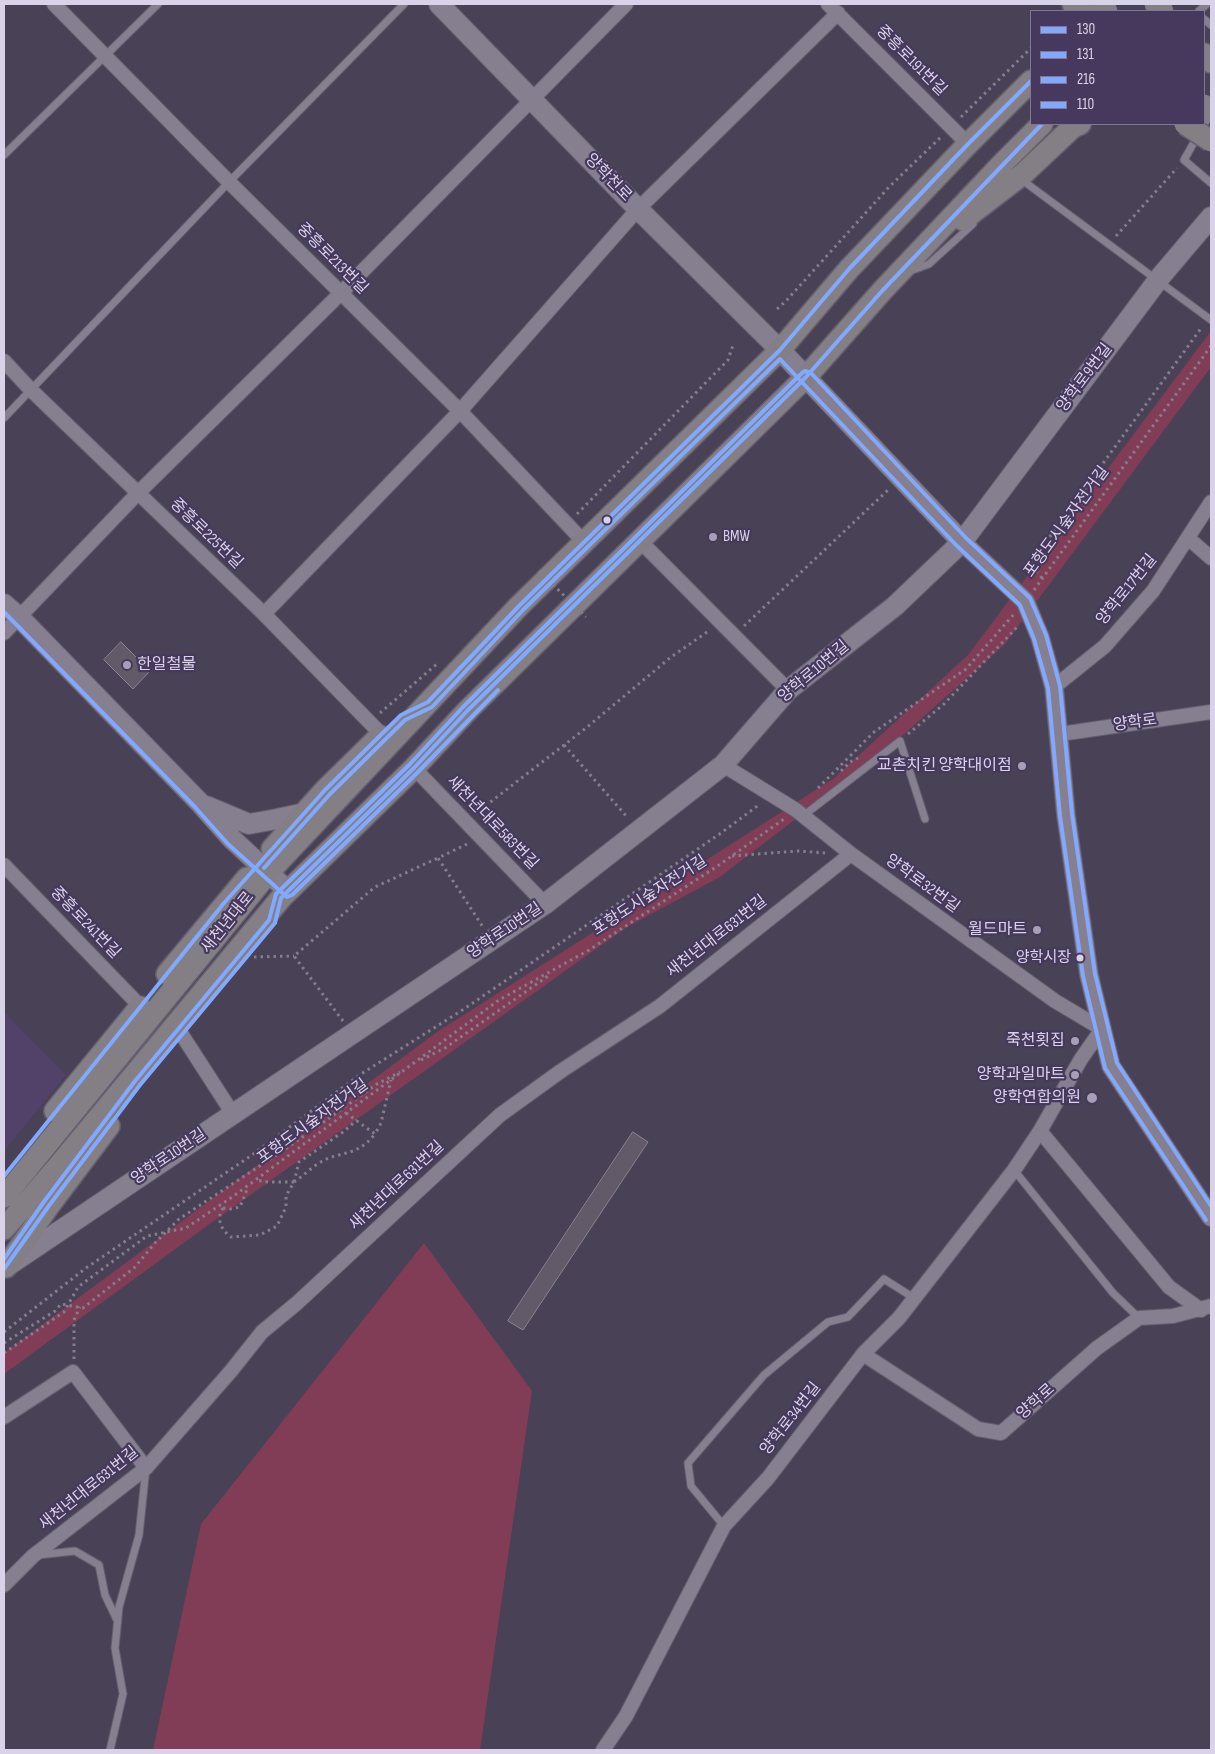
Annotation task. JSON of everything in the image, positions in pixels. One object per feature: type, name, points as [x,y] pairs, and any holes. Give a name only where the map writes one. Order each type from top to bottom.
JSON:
[{"type":"main road","name":"양학천로","points":[[439,4],[638,209],[780,350]]},
{"type":"main road","name":"새천년대로","points":[[4,1197],[264,869],[391,744],[428,702],[520,606],[780,350],[850,269],[968,144],[1030,82]]},
{"type":"main road","name":"새천년대로","points":[[4,1230],[284,895],[414,768],[468,710],[806,377],[896,276],[1041,125]]},
{"type":"main road","points":[[896,276],[932,243],[1023,174],[1079,125]]},
{"type":"main road","points":[[1187,125],[1211,141]]},
{"type":"main road","name":"양학로9번길","points":[[962,542],[1158,281],[1211,217]]},
{"type":"main road","points":[[780,350],[962,542]]},
{"type":"main road","name":"양학로10번길","points":[[5,1268],[545,904],[723,765],[788,690],[895,606],[962,542]]},
{"type":"main road","points":[[4,604],[19,617],[200,803],[232,839],[264,869],[284,895],[274,923],[140,1085],[48,1207],[5,1268]]},
{"type":"main road","points":[[4,1176],[224,903],[264,869],[304,813],[401,715],[428,702]]},
{"type":"main road","points":[[200,803],[248,824],[304,813]]},
{"type":"street","name":"중흥로213번길","points":[[54,4],[228,182],[460,411],[584,542]]},
{"type":"street","points":[[4,633],[138,493],[342,293],[626,4]]},
{"type":"street","points":[[264,614],[460,411],[638,209],[833,9]]},
{"type":"street","name":"중흥로191번길","points":[[833,9],[968,144]]},
{"type":"street","name":"중흥로225번길","points":[[4,361],[31,390],[264,614],[381,734]]},
{"type":"street","name":"양학로17번길","points":[[1054,687],[1105,646],[1153,591],[1211,502]]},
{"type":"street","points":[[1188,538],[1211,558]]},
{"type":"street","points":[[640,541],[788,690]]},
{"type":"street","points":[[962,542],[1028,608],[1040,637],[1054,687],[1060,734],[1066,815],[1086,956],[1112,1066],[1211,1217]]},
{"type":"street","name":"양학로","points":[[1060,734],[1211,712]]},
{"type":"street","name":"양학로32번길","points":[[723,765],[800,813],[851,854],[1055,1001],[1102,1029]]},
{"type":"street","name":"새천년대로583번길","points":[[414,768],[482,836],[545,904]]},
{"type":"street","name":"새천년대로631번길","points":[[4,1585],[33,1556],[146,1468],[231,1371],[262,1332],[297,1303],[500,1115],[561,1071],[660,1006],[851,854]]},
{"type":"street","name":"중흥로241번길","points":[[4,865],[141,1006]]},
{"type":"street","name":"양학로34번길","points":[[603,1750],[626,1716],[724,1526],[768,1478],[863,1354],[899,1318],[1014,1170],[1040,1130],[1081,1059],[1102,1029]]},
{"type":"street","points":[[182,1035],[233,1114]]},
{"type":"street","points":[[1040,1130],[1169,1287],[1206,1308]]},
{"type":"street","points":[[1139,1318],[1173,1316],[1206,1308]]},
{"type":"street","name":"양학로","points":[[863,1354],[978,1429],[1001,1433],[1096,1348],[1139,1318]]},
{"type":"street","points":[[4,1416],[74,1372],[146,1468]]},
{"type":"lane","points":[[4,155],[158,4]]},
{"type":"lane","points":[[4,418],[228,182],[404,4]]},
{"type":"lane","points":[[986,213],[1079,125]]},
{"type":"lane","points":[[1204,125],[1184,160],[1211,183]]},
{"type":"lane","points":[[1022,180],[1210,319]]},
{"type":"lane","points":[[896,276],[929,264],[979,219]]},
{"type":"lane","points":[[800,813],[900,741],[925,819]]},
{"type":"lane","points":[[1014,1170],[1113,1293],[1139,1318]]},
{"type":"lane","points":[[724,1526],[691,1486],[688,1463],[764,1376],[828,1322],[848,1317],[884,1279],[914,1298]]},
{"type":"lane","points":[[110,1750],[123,1694],[115,1648],[119,1607],[138,1535],[146,1468]]},
{"type":"lane","points":[[33,1556],[75,1551],[100,1565],[105,1594],[118,1622]]},
{"type":"path","points":[[776,309],[889,187],[1030,49]]},
{"type":"path","points":[[1109,245],[1184,160]]},
{"type":"path","points":[[1042,578],[1030,564],[1210,319]]},
{"type":"path","name":"포항도시숲자전거길","points":[[4,1352],[64,1312],[78,1287],[148,1236],[186,1228],[249,1185],[499,1000],[590,950],[800,813],[874,732],[966,669],[1028,608],[1042,578],[1211,346]]},
{"type":"path","points":[[734,635],[901,477]]},
{"type":"path","points":[[539,571],[586,617]]},
{"type":"path","points":[[900,741],[944,704],[1008,636],[1028,608]]},
{"type":"path","points":[[466,821],[564,745],[670,657],[721,622]]},
{"type":"path","points":[[564,745],[638,830]]},
{"type":"path","points":[[4,1332],[86,1268],[252,1155],[361,1074],[472,1004],[722,833],[773,795]]},
{"type":"path","points":[[246,957],[294,956],[375,887],[482,836]]},
{"type":"path","points":[[732,856],[798,851],[851,854]]},
{"type":"path","points":[[438,858],[491,940]]},
{"type":"path","points":[[294,956],[352,1033]]},
{"type":"path","points":[[4,1343],[55,1311],[61,1304],[83,1308],[135,1267],[179,1220],[378,1084],[445,1048],[564,964]]},
{"type":"path","points":[[255,1180],[294,1182],[319,1163],[349,1153],[367,1144],[381,1123],[391,1080]]},
{"type":"path","points":[[346,1113],[375,1134]]},
{"type":"path","points":[[223,1208],[220,1212],[219,1221],[224,1232],[231,1237],[260,1235],[277,1226],[286,1207],[286,1196],[294,1182],[299,1162],[343,1132],[357,1120]]},
{"type":"path","points":[[218,1207],[230,1209],[240,1207],[249,1185]]},
{"type":"path","points":[[74,1372],[74,1320],[80,1307]]},
{"type":"shaded area","points":[[1211,331],[1211,367],[1005,644],[892,745],[720,877],[627,927],[211,1223],[4,1374],[4,1353],[437,1032],[833,779],[968,655]]},
{"type":"shaded area","points":[[4,1012],[66,1075],[4,1151]]},
{"type":"shaded area","points":[[424,1243],[532,1391],[480,1750],[153,1750],[201,1524]]},
{"type":"building","name":"한일철물","points":[[121,642],[150,671],[133,689],[104,660]]},
{"type":"building","points":[[633,1132],[648,1142],[523,1330],[508,1321]]},
{"type":"transit line","name":"131","points":[[4,1176],[224,903],[325,790],[401,715],[428,702],[519,606],[780,350],[849,269],[1030,82]]},
{"type":"transit line","name":"130","points":[[281,898],[414,768],[468,710],[806,377],[882,291],[1041,125]]},
{"type":"transit line","name":"216","points":[[264,868],[330,794],[405,720],[432,707],[523,610],[780,359],[957,546],[1020,605],[1034,639],[1048,688],[1060,816],[1083,976],[1105,1068],[1206,1220]]},
{"type":"transit line","name":"110","points":[[4,1259],[43,1203],[135,1081],[269,920],[276,894],[410,764],[464,706],[805,371],[811,373],[966,538],[1030,598],[1046,635],[1060,686],[1072,814],[1095,974],[1117,1063],[1211,1206]]},
{"type":"transit line","name":"216","points":[[4,612],[195,807],[228,844],[287,897],[292,895],[418,772],[498,690]]},
{"type":"transit line","name":"130","points":[[4,1269],[140,1085],[275,923],[281,898]]},
{"type":"place","name":"BMW","points":[[713,537]]},
{"type":"place","name":"한일철물","points":[[127,665]]},
{"type":"place","name":"교촌치킨 양학대이점","points":[[1022,766]]},
{"type":"place","name":"월드마트","points":[[1037,930]]},
{"type":"place","name":"양학시장","points":[[1080,958]]},
{"type":"place","name":"죽천횟집","points":[[1075,1041]]},
{"type":"place","name":"양학과일마트","points":[[1075,1075]]},
{"type":"place","name":"양학연합의원","points":[[1092,1098]]}]
